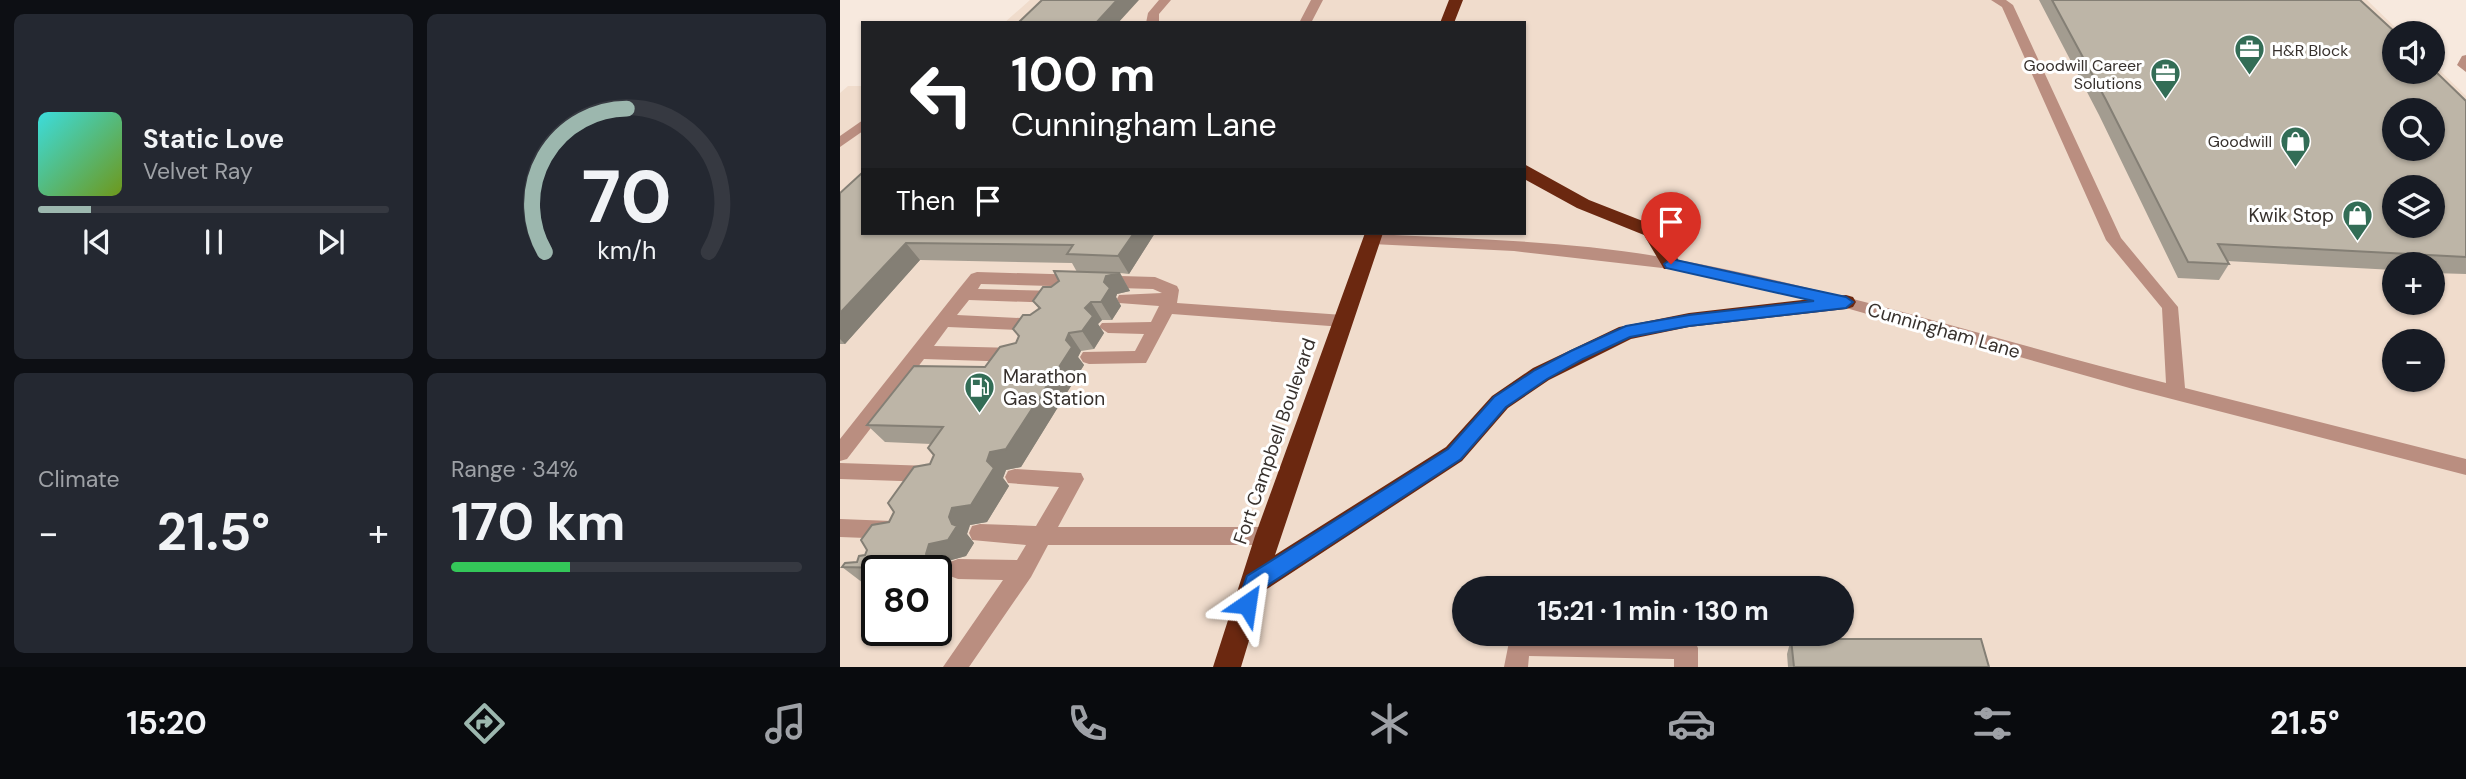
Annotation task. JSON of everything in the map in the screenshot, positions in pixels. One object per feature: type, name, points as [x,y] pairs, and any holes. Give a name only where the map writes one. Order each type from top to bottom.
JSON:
[{"type":"highway","points":[[1448,21],[1456,0]]},
{"type":"highway","points":[[1526,171],[1583,204],[1651,231],[1671,264]]},
{"type":"highway","name":"Fort Campbell Boulevard","points":[[1227,667],[1268,536],[1373,236]]},
{"type":"highway","points":[[1254,583],[1454,454],[1500,402],[1541,374],[1577,355],[1626,332],[1689,320],[1846,302]]},
{"type":"street","points":[[1153,21],[1154,13],[1165,0]]},
{"type":"street","points":[[1306,21],[1317,0]]},
{"type":"street","points":[[1997,0],[2007,5],[2114,240],[2169,307],[2176,393]]},
{"type":"street","points":[[2466,59],[2463,65],[2466,68]]},
{"type":"street","points":[[840,144],[861,126]]},
{"type":"street","name":"Cunningham Lane","points":[[1373,236],[1514,246],[1671,264],[1846,302],[2176,393],[2466,467]]},
{"type":"street","points":[[840,453],[977,278],[1156,283],[1171,290],[1168,304],[1140,358],[1089,357]]},
{"type":"street","points":[[964,294],[1061,297]]},
{"type":"street","points":[[1125,299],[1343,321]]},
{"type":"street","points":[[943,321],[1041,325]]},
{"type":"street","points":[[1108,327],[1156,328]]},
{"type":"street","points":[[919,352],[1021,355]]},
{"type":"street","points":[[840,471],[938,474]]},
{"type":"street","points":[[955,667],[1023,570],[1074,479],[1015,477]]},
{"type":"street","points":[[840,528],[899,530]]},
{"type":"street","points":[[980,533],[1043,536],[1268,536]]},
{"type":"street","points":[[958,569],[1023,570]]},
{"type":"street","points":[[1516,667],[1518,645],[1686,648],[1686,667]]},
{"type":"shaded area","points":[[1030,0],[2367,0],[2389,21],[2382,21],[2382,84],[2445,84],[2445,76],[2466,96],[2466,667],[840,667],[840,93],[848,86],[861,86],[861,235],[1526,235],[1526,21],[1006,21]]},
{"type":"building","points":[[1042,0],[1117,0],[1098,21],[1020,21]]},
{"type":"building","points":[[2052,0],[2360,0],[2383,21],[2382,84],[2445,84],[2445,81],[2466,101],[2466,257],[2445,256],[2445,252],[2382,253],[2218,244],[2229,264],[2188,262]]},
{"type":"building","points":[[861,174],[861,235],[1133,235],[1118,256],[1067,254],[1073,245],[906,243],[840,313],[840,193]]},
{"type":"building","name":"Marathon Gas Station","points":[[1054,271],[1120,273],[1106,276],[1104,282],[1110,288],[1101,302],[1091,302],[1085,308],[1093,316],[1082,331],[1069,333],[1066,340],[1072,347],[1006,449],[990,452],[987,461],[994,468],[971,505],[952,508],[949,517],[952,524],[957,526],[948,540],[929,544],[927,555],[865,555],[867,550],[861,540],[872,525],[889,522],[894,512],[888,503],[914,467],[930,464],[934,455],[928,448],[943,427],[867,425],[914,366],[985,367],[1000,347],[1016,343],[1019,336],[1013,329],[1023,315],[1030,315],[1040,308],[1033,301],[1043,287],[1051,287],[1059,281]]},
{"type":"building","name":"Marathon Gas Station","points":[[859,556],[861,567],[842,567],[845,563],[857,562]]},
{"type":"building","points":[[1854,639],[1981,639],[1989,667],[1794,667],[1792,646],[1854,646]]},
{"type":"place","name":"H&R Block","points":[[2249,77]]},
{"type":"place","name":"Goodwill Career Solutions","points":[[2165,101]]},
{"type":"place","name":"Goodwill","points":[[2295,168]]},
{"type":"place","name":"Kwik Stop","points":[[2357,242]]},
{"type":"place","name":"Marathon Gas Station","points":[[980,414]]},
{"type":"route","points":[[1247,604],[1254,583],[1454,454],[1500,402],[1541,374],[1577,355],[1626,332],[1689,320],[1846,302],[1671,264]]}]
